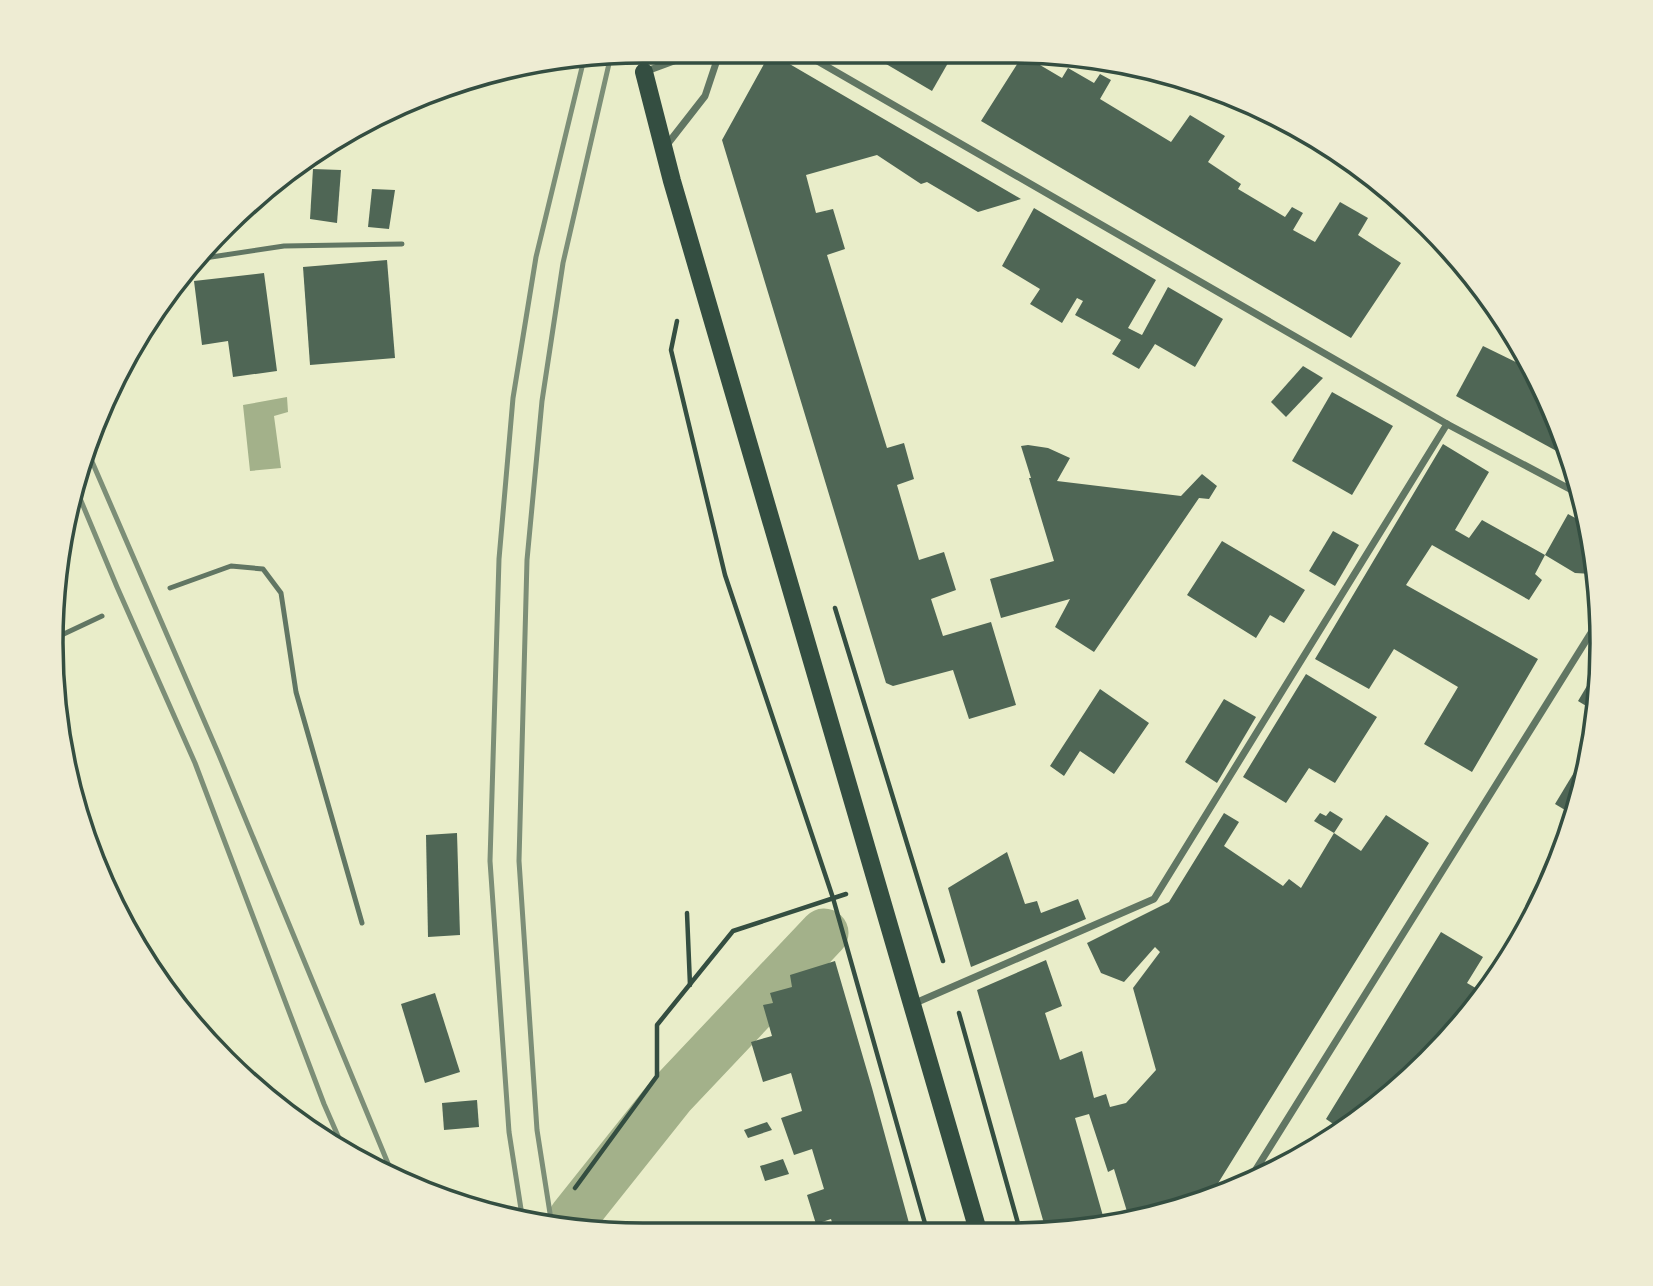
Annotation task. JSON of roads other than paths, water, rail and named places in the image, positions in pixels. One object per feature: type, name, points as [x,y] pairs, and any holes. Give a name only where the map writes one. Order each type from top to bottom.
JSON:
[{"type":"main road","points":[[644,72],[663,149],[976,1223]]},
{"type":"street","points":[[644,72],[668,63]]},
{"type":"street","points":[[663,149],[705,96],[716,63]]},
{"type":"street","points":[[821,63],[1447,424],[1569,488]]},
{"type":"street","points":[[913,1004],[1154,900],[1447,424]]},
{"type":"street","points":[[1257,1168],[1590,635]]},
{"type":"lane","points":[[211,257],[284,246],[402,244]]},
{"type":"lane","points":[[170,588],[231,566],[262,569],[281,593],[296,692],[362,923]]},
{"type":"lane","points":[[63,634],[103,616]]},
{"type":"waterway","points":[[573,1218],[671,1095],[824,933]]},
{"type":"railway","points":[[550,1215],[537,1130],[519,861],[527,560],[542,401],[563,263],[609,64]]},
{"type":"railway","points":[[521,1210],[509,1132],[490,861],[499,559],[513,398],[536,257],[582,66]]},
{"type":"railway","points":[[92,462],[219,755],[388,1164]]},
{"type":"railway","points":[[81,501],[195,763],[338,1135]]}]
